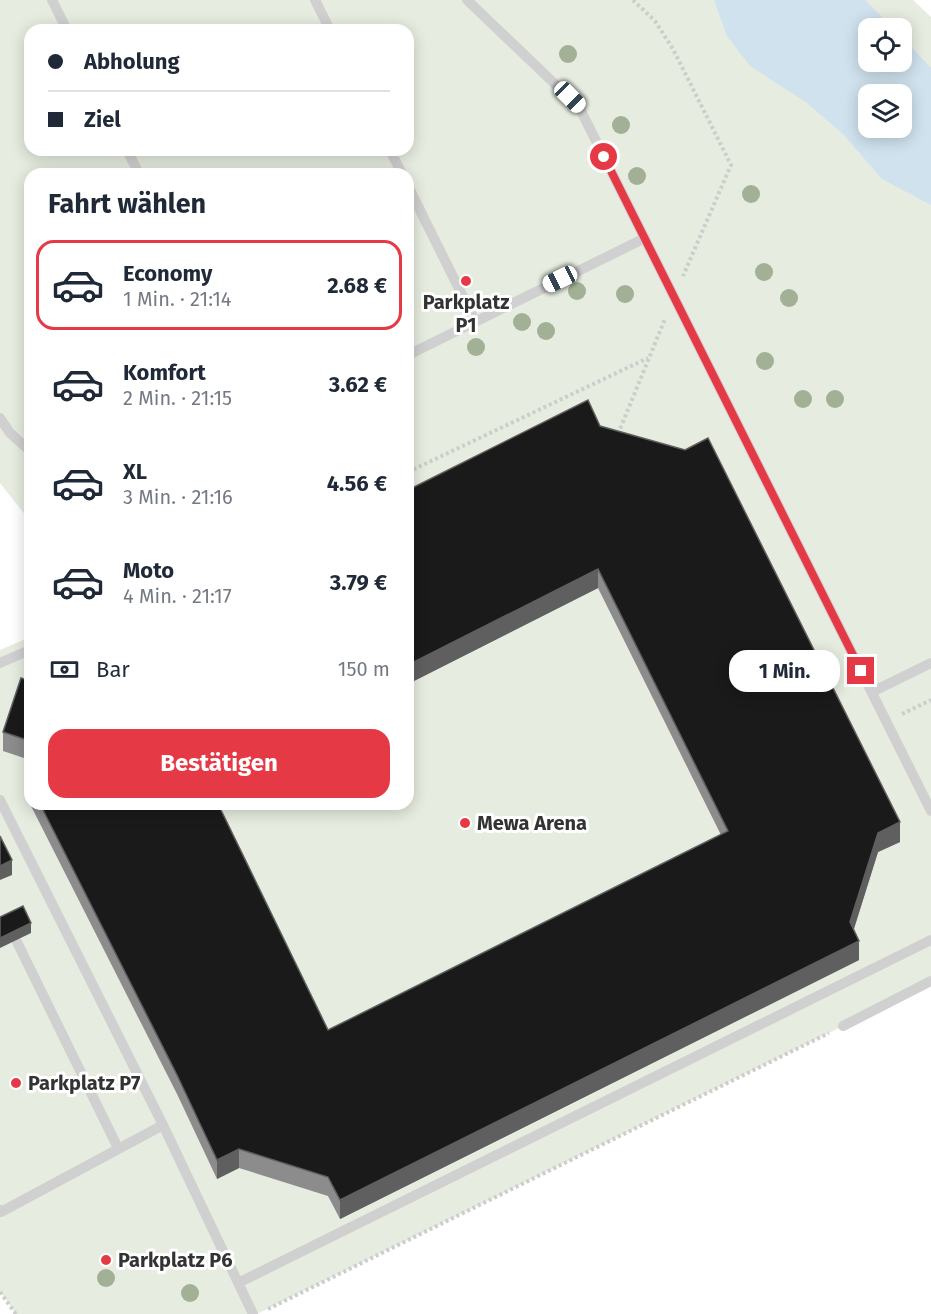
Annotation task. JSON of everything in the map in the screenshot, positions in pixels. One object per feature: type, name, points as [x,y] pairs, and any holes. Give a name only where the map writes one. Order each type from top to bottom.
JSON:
[{"type":"lane","points":[[52,0],[64,24]]},
{"type":"lane","points":[[315,0],[327,24]]},
{"type":"lane","points":[[467,0],[579,107],[931,811]]},
{"type":"lane","points":[[414,198],[476,321]]},
{"type":"lane","points":[[414,352],[645,238]]},
{"type":"lane","points":[[0,418],[10,433],[24,446]]},
{"type":"lane","points":[[0,663],[24,653]]},
{"type":"lane","points":[[872,692],[931,663]]},
{"type":"lane","points":[[0,800],[163,1125],[253,1314]]},
{"type":"lane","points":[[238,1283],[931,940]]},
{"type":"lane","points":[[17,942],[118,1148]]},
{"type":"lane","points":[[843,1026],[931,981]]},
{"type":"lane","points":[[0,1210],[1,1212],[163,1125]]},
{"type":"path","points":[[616,439],[731,165],[673,49],[655,21],[633,0]]},
{"type":"path","points":[[414,469],[650,357]]},
{"type":"path","points":[[895,717],[931,700]]},
{"type":"path","points":[[268,1309],[843,1026]]},
{"type":"path","points":[[0,1292],[16,1314]]},
{"type":"shaded area","points":[[0,0],[913,0],[931,17],[931,981],[257,1314],[16,1314],[0,1292],[0,650],[24,640],[24,810],[414,810],[414,168],[24,168],[24,513],[0,483]]},
{"type":"water","points":[[714,0],[865,0],[883,18],[858,18],[858,72],[912,72],[912,48],[931,68],[931,205],[882,179],[843,134],[807,103],[750,66],[727,36]]},
{"type":"building","name":"Mewa Arena","points":[[588,400],[600,426],[685,450],[708,438],[900,822],[878,833],[850,922],[859,941],[340,1200],[328,1177],[239,1149],[217,1160],[177,1075],[43,810],[221,810],[328,1030],[728,831],[598,569],[414,662],[414,487]]},
{"type":"building","points":[[21,678],[24,679],[24,739],[3,732]]},
{"type":"building","points":[[0,836],[12,860],[0,866]]},
{"type":"building","points":[[23,906],[31,923],[0,938],[0,917]]},
{"type":"place","name":"Parkplatz P1","points":[[466,281]]},
{"type":"place","name":"Mewa Arena","points":[[465,823]]},
{"type":"place","name":"Parkplatz P7","points":[[16,1083]]},
{"type":"place","name":"Parkplatz P6","points":[[106,1260]]},
{"type":"route","points":[[604,157],[861,671]]}]
